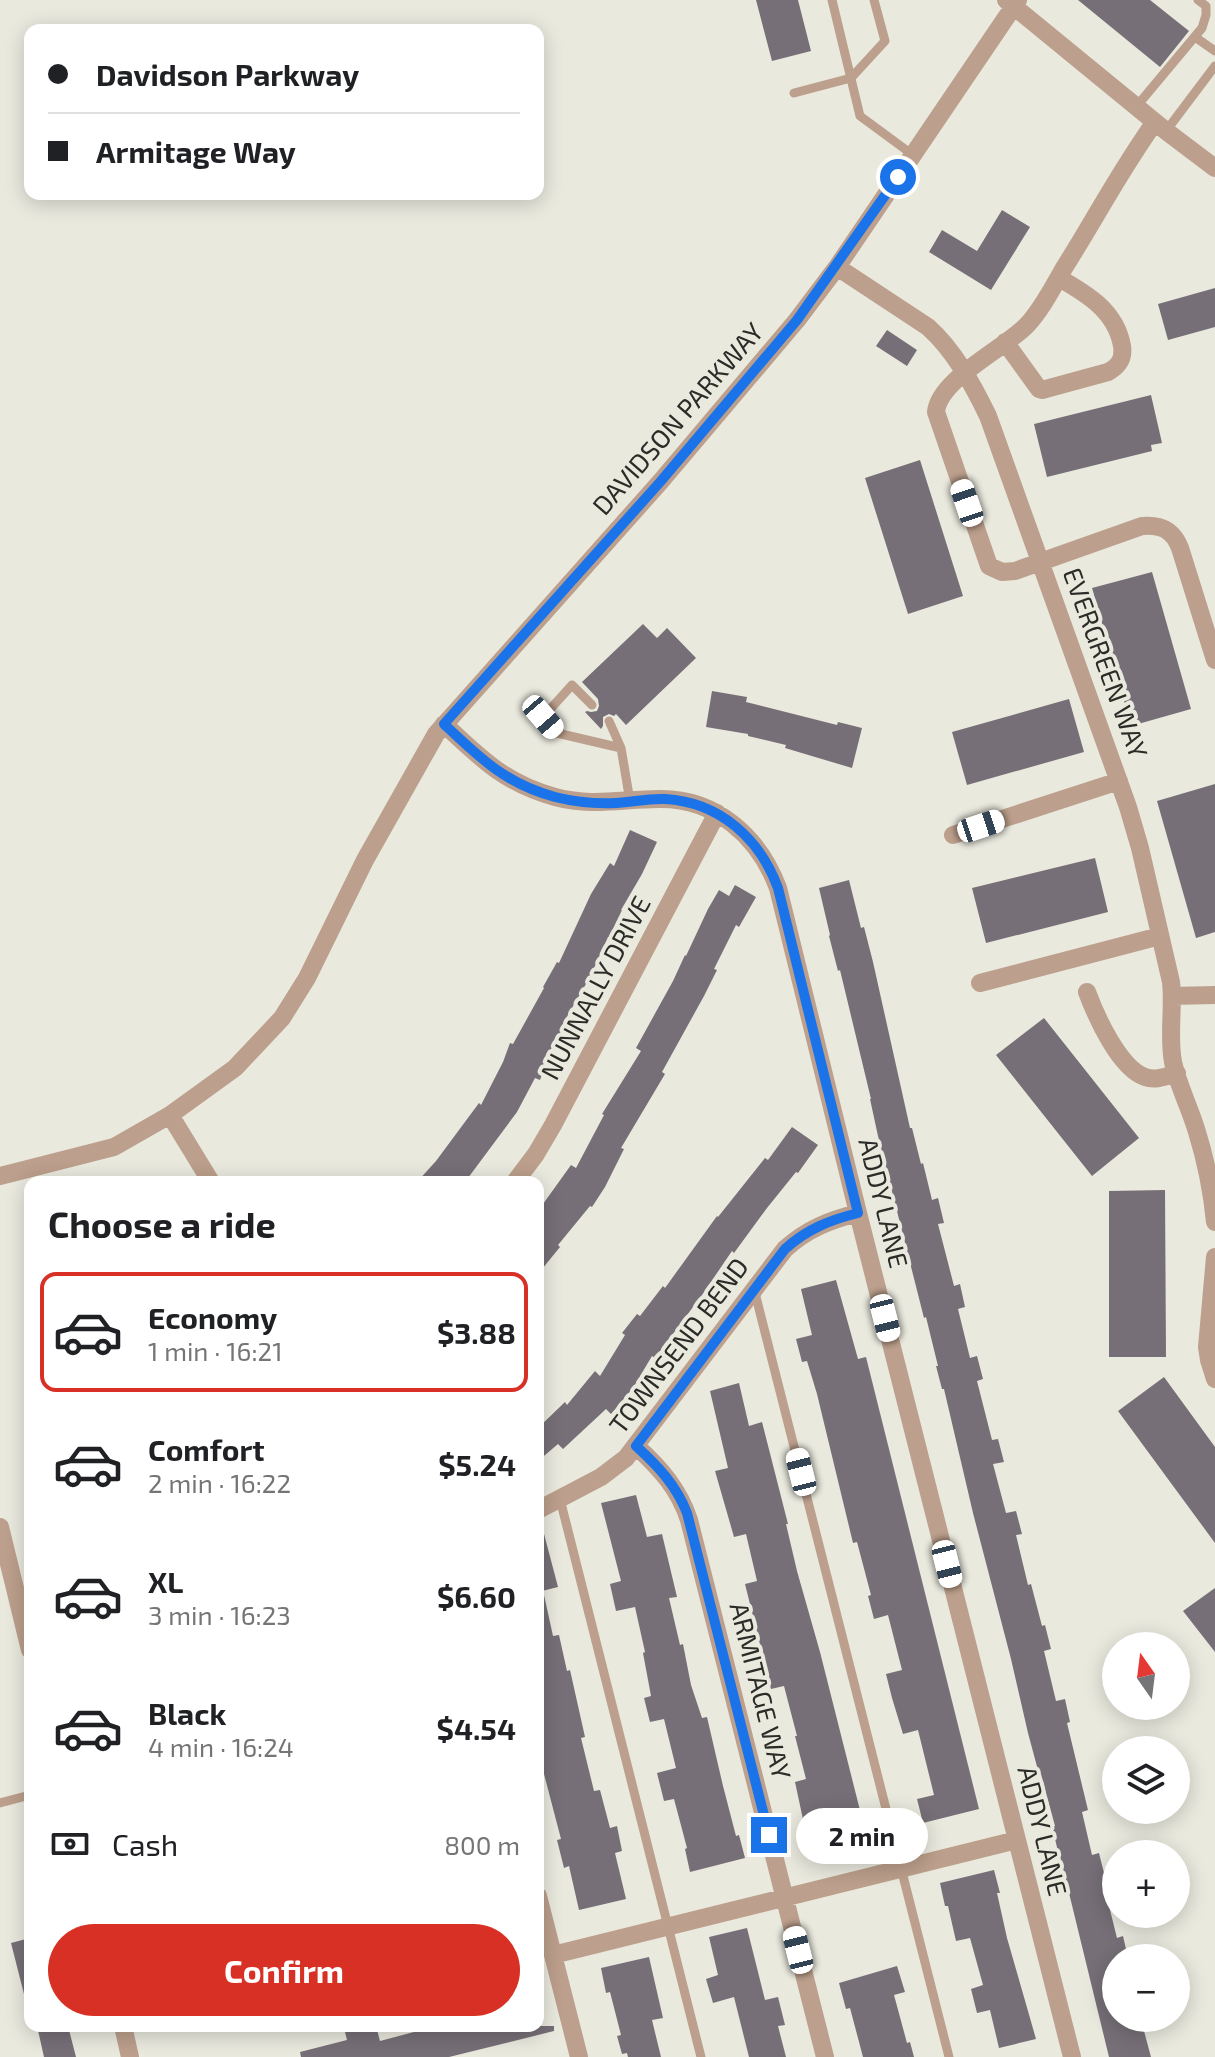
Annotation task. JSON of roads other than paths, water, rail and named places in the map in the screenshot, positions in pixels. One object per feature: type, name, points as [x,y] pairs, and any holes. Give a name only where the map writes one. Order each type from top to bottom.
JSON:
[{"type":"street","points":[[1013,2],[1136,107],[1215,168]]},
{"type":"street","name":"DAVIDSON PARKWAY","points":[[0,1176],[114,1147],[170,1115],[235,1068],[282,1018],[307,978],[365,860],[444,724],[661,481],[797,320],[837,267],[1013,2]]},
{"type":"street","name":"EVERGREEN WAY","points":[[1160,126],[1117,176],[1033,318],[950,385],[939,399],[936,412],[989,566],[1008,572],[1142,526],[1164,528],[1175,536],[1180,548],[1215,660]]},
{"type":"street","name":"EVERGREEN WAY","points":[[837,267],[938,336],[988,416],[1119,781],[1140,848],[1171,982],[1170,1033],[1177,1073],[1203,1154],[1215,1222]]},
{"type":"street","points":[[1005,342],[1042,390],[1108,372],[1121,361],[1119,334],[1106,312],[1090,297],[1059,278]]},
{"type":"street","name":"ADDY LANE","points":[[444,724],[490,767],[515,782],[576,801],[598,803],[655,799],[697,805],[717,813],[739,828],[767,862],[778,888],[1072,2057]]},
{"type":"street","name":"EVERGREEN WAY","points":[[953,835],[1119,781]]},
{"type":"street","name":"NUNNALLY DRIVE","points":[[520,1176],[553,1125],[717,813]]},
{"type":"street","points":[[980,983],[1160,936]]},
{"type":"street","points":[[1087,992],[1103,1030],[1132,1068],[1154,1079],[1177,1073]]},
{"type":"street","points":[[1172,996],[1215,995]]},
{"type":"street","points":[[170,1115],[207,1176]]},
{"type":"street","name":"TOWNSEND BEND","points":[[544,1507],[614,1469],[636,1446],[779,1256],[801,1236],[826,1222],[858,1213]]},
{"type":"street","points":[[1215,1257],[1207,1347],[1215,1379]]},
{"type":"street","name":"ARMITAGE WAY","points":[[636,1446],[665,1475],[687,1513],[825,2057]]},
{"type":"street","points":[[0,1527],[24,1625]]},
{"type":"street","points":[[553,1955],[1017,1840]]},
{"type":"street","points":[[544,1920],[579,2057]]},
{"type":"street","points":[[124,2032],[130,2057]]},
{"type":"lane","points":[[794,93],[851,78],[885,41],[874,0]]},
{"type":"lane","points":[[1136,107],[1202,28],[1206,6],[1198,0]]},
{"type":"lane","points":[[835,1],[844,29],[860,116],[913,155]]},
{"type":"lane","points":[[867,24],[880,21]]},
{"type":"lane","points":[[1195,37],[1215,51]]},
{"type":"lane","points":[[1160,126],[1215,66]]},
{"type":"lane","points":[[592,705],[572,685],[543,717],[557,733],[621,748]]},
{"type":"lane","points":[[609,721],[621,748],[630,801]]},
{"type":"lane","points":[[754,1289],[949,2057]]},
{"type":"lane","points":[[560,1499],[701,2057]]},
{"type":"lane","points":[[0,1803],[24,1797]]}]
